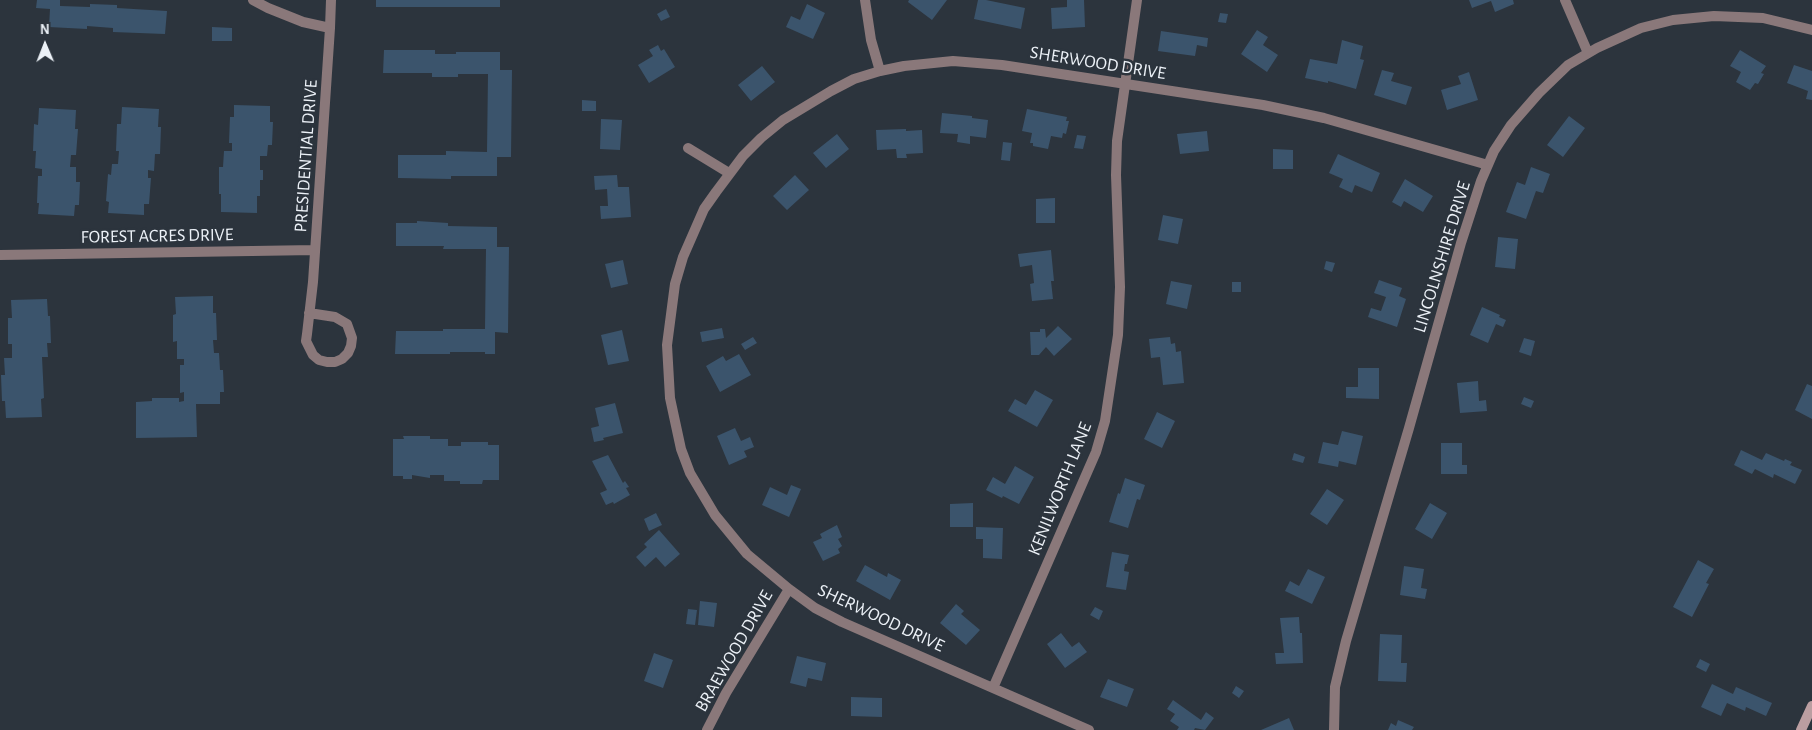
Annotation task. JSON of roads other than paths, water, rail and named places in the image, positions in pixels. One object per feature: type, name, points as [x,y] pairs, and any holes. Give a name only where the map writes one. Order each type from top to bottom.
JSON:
[{"type":"main road","points":[[1801,730],[1812,706]]},
{"type":"street","points":[[253,0],[304,22],[330,28]]},
{"type":"street","name":"PRESIDENTIAL DRIVE","points":[[310,314],[335,317],[347,324],[352,338],[348,353],[335,362],[319,360],[313,356],[306,341],[315,250],[331,0]]},
{"type":"street","points":[[865,0],[871,40],[880,71]]},
{"type":"street","name":"KENILWORTH LANE","points":[[993,688],[1096,452],[1105,421],[1118,335],[1120,287],[1116,175],[1117,142],[1137,0]]},
{"type":"street","points":[[1565,0],[1588,53]]},
{"type":"street","name":"LINCOLNSHIRE DRIVE","points":[[1334,730],[1335,687],[1346,641],[1409,428],[1461,242],[1481,181],[1494,151],[1511,125],[1534,98],[1568,65],[1588,53],[1641,28],[1673,20],[1714,16],[1763,18],[1812,30]]},
{"type":"street","name":"SHERWOOD DRIVE","points":[[1089,730],[842,622],[815,608],[747,554],[706,501],[690,472],[681,448],[670,398],[667,345],[675,284],[683,257],[704,209],[729,173],[749,150],[783,120],[854,79],[880,71],[930,63],[979,62],[1294,112],[1488,165]]},
{"type":"street","points":[[688,148],[729,173]]},
{"type":"street","name":"FOREST ACRES DRIVE","points":[[0,255],[315,250]]},
{"type":"street","name":"BRAEWOOD DRIVE","points":[[707,730],[726,693],[789,589]]}]
